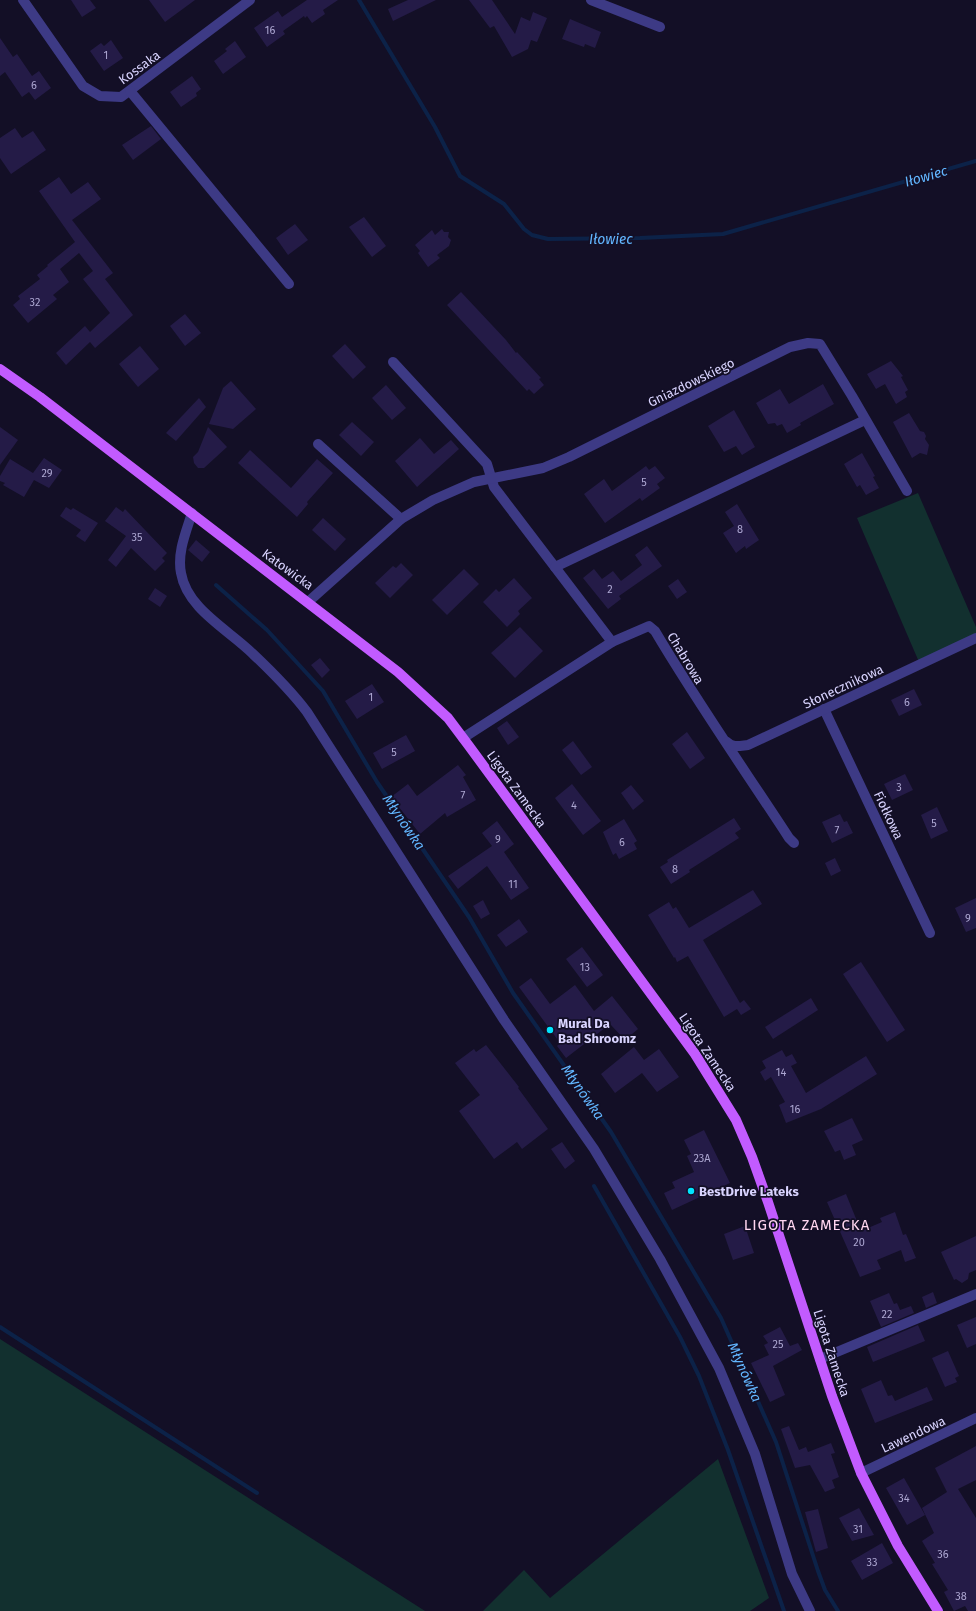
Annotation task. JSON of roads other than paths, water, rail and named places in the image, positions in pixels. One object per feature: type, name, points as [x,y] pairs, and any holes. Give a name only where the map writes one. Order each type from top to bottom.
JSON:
[{"type":"main road","name":"Katowicka","points":[[0,369],[40,397],[308,602]]},
{"type":"main road","name":"Ligota Zamecka","points":[[308,602],[424,694],[448,718],[695,1054],[736,1120],[752,1156],[820,1359],[861,1473],[898,1546],[938,1611]]},
{"type":"street","name":"Kossaka","points":[[23,0],[83,86],[100,96],[121,97],[250,0]]},
{"type":"street","points":[[591,0],[660,27]]},
{"type":"street","points":[[130,91],[289,284]]},
{"type":"street","name":"Gniazdowskiego","points":[[491,478],[543,468],[569,457],[790,348],[808,342],[820,344],[907,491]]},
{"type":"street","points":[[393,362],[487,464],[494,487],[612,642]]},
{"type":"street","points":[[555,567],[865,420]]},
{"type":"street","points":[[318,444],[401,518]]},
{"type":"street","name":"Katowicka","points":[[308,602],[401,518],[474,482],[491,478]]},
{"type":"street","points":[[192,514],[180,559],[181,574],[190,596],[219,626],[252,652],[292,693],[307,712],[504,1020],[594,1149],[660,1259],[719,1368],[755,1454],[792,1574],[810,1611]]},
{"type":"street","name":"Chabrowa","points":[[463,738],[612,642],[649,626],[655,631],[690,690],[722,738],[740,761],[789,838],[794,843]]},
{"type":"street","name":"Słonecznikowa","points":[[722,738],[731,746],[737,747],[748,745],[976,638]]},
{"type":"street","name":"Fiołkowa","points":[[824,709],[930,933]]},
{"type":"street","points":[[820,1359],[976,1294]]},
{"type":"street","name":"Lawendowa","points":[[861,1473],[976,1418]]},
{"type":"waterway","name":"Iłowiec","points":[[359,0],[435,127],[460,176],[504,204],[524,229],[532,235],[548,239],[640,238],[723,234],[976,161]]},
{"type":"waterway","name":"Młynówka","points":[[216,585],[267,630],[323,691],[377,782],[469,917],[513,993],[611,1132],[721,1318],[776,1442],[818,1571],[825,1590],[838,1611]]},
{"type":"waterway","points":[[594,1186],[680,1337],[699,1376],[728,1450],[784,1611]]},
{"type":"waterway","points":[[0,1327],[257,1493]]},
{"type":"place","name":"Mural Da Bad Shroomz","points":[[550,1030]]},
{"type":"place","name":"BestDrive Lateks","points":[[691,1191]]},
{"type":"district","name":"LIGOTA ZAMECKA","points":[[807,1225]]}]
